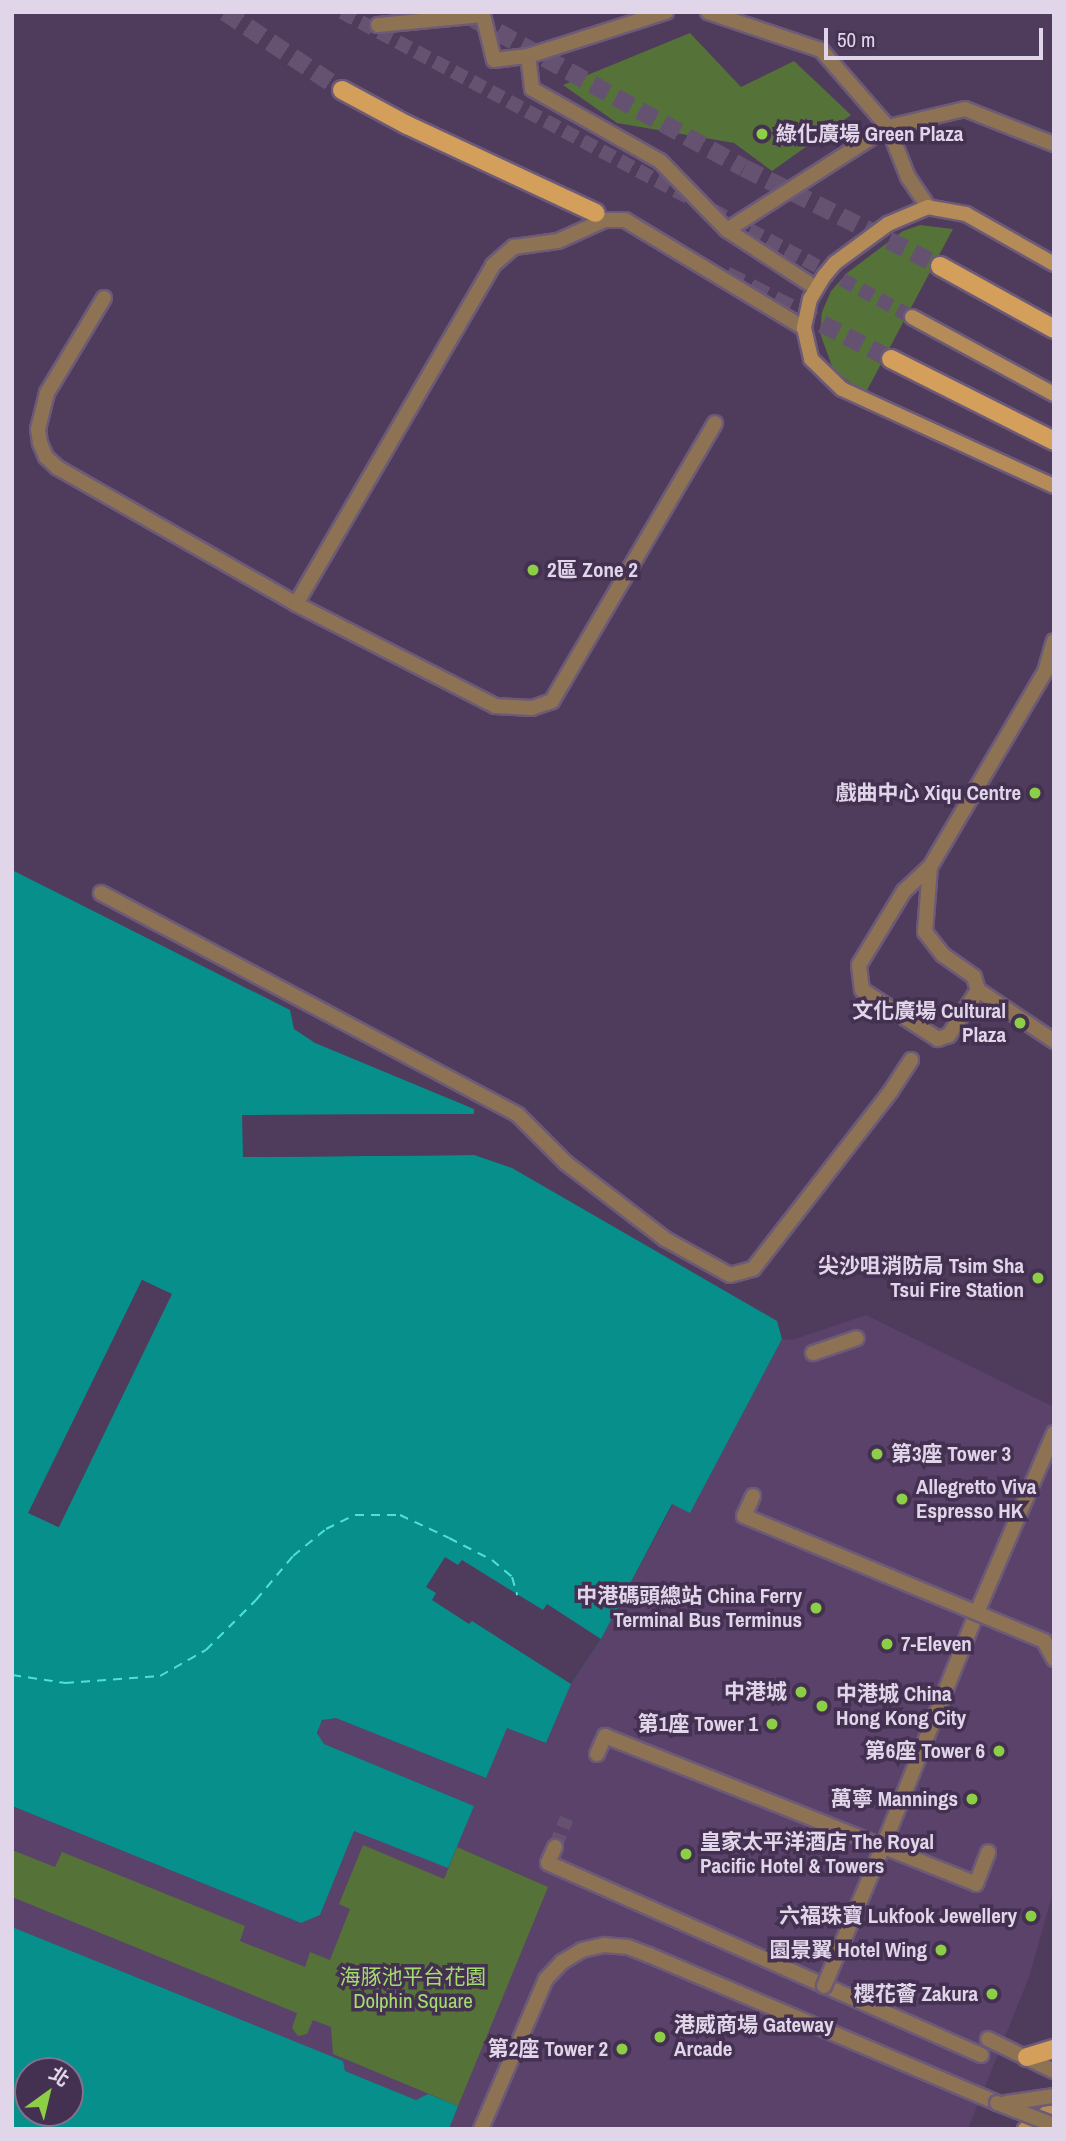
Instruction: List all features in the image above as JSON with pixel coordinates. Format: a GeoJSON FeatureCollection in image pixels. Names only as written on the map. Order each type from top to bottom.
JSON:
{"type":"FeatureCollection","features":[{"type":"Feature","properties":{"kind":"main road"},"geometry":{"type":"LineString","coordinates":[[342,90],[407,125],[596,214]]}},
{"type":"Feature","properties":{"kind":"main road"},"geometry":{"type":"LineString","coordinates":[[940,265],[1054,329]]}},
{"type":"Feature","properties":{"kind":"main road"},"geometry":{"type":"LineString","coordinates":[[891,359],[1054,441]]}},
{"type":"Feature","properties":{"kind":"main road"},"geometry":{"type":"LineString","coordinates":[[1027,2057],[1054,2049]]}},
{"type":"Feature","properties":{"kind":"street"},"geometry":{"type":"LineString","coordinates":[[613,12],[624,25]]}},
{"type":"Feature","properties":{"kind":"street"},"geometry":{"type":"LineString","coordinates":[[378,25],[437,16],[487,14],[494,60],[527,56],[666,12]]}},
{"type":"Feature","properties":{"kind":"street"},"geometry":{"type":"LineString","coordinates":[[708,12],[821,50],[888,127],[908,177],[928,207]]}},
{"type":"Feature","properties":{"kind":"street"},"geometry":{"type":"LineString","coordinates":[[527,56],[532,89],[660,161],[727,230],[816,288]]}},
{"type":"Feature","properties":{"kind":"street"},"geometry":{"type":"LineString","coordinates":[[727,230],[888,127],[965,109],[1054,144]]}},
{"type":"Feature","properties":{"kind":"street"},"geometry":{"type":"LineString","coordinates":[[1054,264],[966,214],[928,207],[888,224],[835,263],[816,288],[804,328],[811,359],[842,389],[1054,486]]}},
{"type":"Feature","properties":{"kind":"street"},"geometry":{"type":"LineString","coordinates":[[296,604],[493,265],[514,247],[558,242],[605,220],[625,220],[804,328]]}},
{"type":"Feature","properties":{"kind":"street"},"geometry":{"type":"LineString","coordinates":[[104,298],[44,401],[38,429],[46,457],[58,468],[296,604],[495,706],[532,708],[552,701],[715,423]]}},
{"type":"Feature","properties":{"kind":"street"},"geometry":{"type":"LineString","coordinates":[[912,317],[1054,394]]}},
{"type":"Feature","properties":{"kind":"street"},"geometry":{"type":"LineString","coordinates":[[978,990],[949,1035],[938,1039],[862,990],[859,965],[904,891],[930,867],[1050,669],[1054,641]]}},
{"type":"Feature","properties":{"kind":"street"},"geometry":{"type":"LineString","coordinates":[[930,867],[925,932],[943,955],[974,977],[978,990],[1054,1041]]}},
{"type":"Feature","properties":{"kind":"street"},"geometry":{"type":"LineString","coordinates":[[101,893],[518,1115],[566,1163],[665,1239],[730,1275],[753,1269],[891,1091],[911,1060]]}},
{"type":"Feature","properties":{"kind":"street"},"geometry":{"type":"LineString","coordinates":[[813,1353],[857,1338]]}},
{"type":"Feature","properties":{"kind":"street"},"geometry":{"type":"LineString","coordinates":[[824,1986],[977,1612],[1054,1433]]}},
{"type":"Feature","properties":{"kind":"street"},"geometry":{"type":"LineString","coordinates":[[753,1496],[744,1516],[1044,1641],[1054,1659]]}},
{"type":"Feature","properties":{"kind":"street"},"geometry":{"type":"LineString","coordinates":[[597,1754],[605,1736],[976,1884],[988,1852]]}},
{"type":"Feature","properties":{"kind":"street"},"geometry":{"type":"LineString","coordinates":[[555,1846],[548,1863],[981,2055]]}},
{"type":"Feature","properties":{"kind":"street"},"geometry":{"type":"LineString","coordinates":[[482,2126],[546,1979],[562,1962],[582,1950],[604,1945],[628,1947],[649,1955],[1054,2125]]}},
{"type":"Feature","properties":{"kind":"street"},"geometry":{"type":"LineString","coordinates":[[988,2039],[1054,2071]]}},
{"type":"Feature","properties":{"kind":"street"},"geometry":{"type":"LineString","coordinates":[[997,2103],[1021,2103],[1054,2096]]}},
{"type":"Feature","properties":{"kind":"street"},"geometry":{"type":"LineString","coordinates":[[1026,2129],[1054,2107]]}},
{"type":"Feature","properties":{"kind":"shaded area"},"geometry":{"type":"Polygon","coordinates":[[[12,870],[290,1010],[294,1029],[315,1043],[474,1109],[474,1114],[243,1115],[243,1157],[474,1155],[512,1168],[777,1321],[782,1339],[690,1513],[672,1504],[601,1639],[571,1684],[546,1743],[507,1728],[486,1778],[336,1718],[322,1720],[317,1733],[324,1744],[474,1806],[448,1868],[354,1831],[320,1915],[301,1923],[12,1806],[12,870]],[[142,1280],[29,1513],[58,1527],[171,1294],[142,1280]]]}},
{"type":"Feature","properties":{"kind":"shaded area","name":"中港城 China Hong Kong City"},"geometry":{"type":"Polygon","coordinates":[[[866,1315],[1054,1407],[1054,1875],[1051,1899],[1029,1977],[968,2129],[449,2129],[457,2106],[428,2094],[416,2100],[345,2071],[342,2061],[12,1927],[12,1806],[301,1923],[320,1915],[354,1831],[474,1806],[324,1744],[318,1737],[319,1724],[326,1718],[336,1717],[485,1778],[507,1728],[546,1743],[571,1684],[601,1639],[673,1504],[690,1512],[782,1339],[792,1340],[866,1315]]]}},
{"type":"Feature","properties":{"kind":"shaded area"},"geometry":{"type":"Polygon","coordinates":[[[12,1927],[343,2061],[345,2071],[416,2100],[428,2094],[458,2106],[449,2129],[12,2129],[12,1927]]]}},
{"type":"Feature","properties":{"kind":"green space"},"geometry":{"type":"Polygon","coordinates":[[[690,33],[741,87],[794,61],[851,115],[772,171],[734,143],[617,123],[563,85],[690,33]]]}},
{"type":"Feature","properties":{"kind":"green space"},"geometry":{"type":"Polygon","coordinates":[[[920,225],[953,229],[865,394],[833,369],[820,333],[822,312],[831,291],[847,273],[903,231],[920,225]]]}},
{"type":"Feature","properties":{"kind":"green space","name":"海豚池平台花園 Dolphin Square"},"geometry":{"type":"Polygon","coordinates":[[[363,1845],[444,1879],[457,1847],[548,1887],[458,2106],[333,2054],[331,2027],[313,2020],[307,2034],[298,2036],[292,2028],[297,2013],[12,1897],[12,1850],[55,1867],[62,1852],[245,1926],[240,1941],[305,1967],[310,1952],[330,1960],[350,1909],[339,1904],[363,1845]]]}},
{"type":"Feature","properties":{"kind":"pier"},"geometry":{"type":"Polygon","coordinates":[[[474,1114],[474,1117],[246,1119],[246,1153],[474,1152],[474,1155],[243,1157],[242,1115],[474,1114]]]}},
{"type":"Feature","properties":{"kind":"pier"},"geometry":{"type":"Polygon","coordinates":[[[142,1280],[172,1294],[59,1527],[28,1513],[142,1280]],[[144,1284],[33,1511],[57,1523],[167,1295],[144,1284]]]}},
{"type":"Feature","properties":{"kind":"pier"},"geometry":{"type":"Polygon","coordinates":[[[445,1557],[458,1565],[462,1560],[543,1610],[547,1604],[601,1639],[571,1684],[472,1621],[469,1624],[432,1600],[436,1593],[426,1587],[445,1557]]]}},
{"type":"Feature","properties":{"kind":"ferry route"},"geometry":{"type":"LineString","coordinates":[[12,1675],[65,1683],[160,1676],[206,1650],[256,1600],[293,1556],[326,1529],[355,1515],[400,1515],[449,1538],[492,1560],[512,1577],[517,1595]]}},
{"type":"Feature","properties":{"kind":"tunnel"},"geometry":{"type":"LineString","coordinates":[[225,12],[342,90]]}},
{"type":"Feature","properties":{"kind":"tunnel"},"geometry":{"type":"LineString","coordinates":[[342,12],[912,317]]}},
{"type":"Feature","properties":{"kind":"tunnel"},"geometry":{"type":"LineString","coordinates":[[474,19],[744,168],[940,266]]}},
{"type":"Feature","properties":{"kind":"tunnel"},"geometry":{"type":"LineString","coordinates":[[726,275],[891,359]]}},
{"type":"Feature","properties":{"kind":"tunnel"},"geometry":{"type":"LineString","coordinates":[[555,1847],[567,1818]]}},
{"type":"Feature","properties":{"kind":"place","name":"綠化廣場 Green Plaza"},"geometry":{"type":"Point","coordinates":[762,134]}},
{"type":"Feature","properties":{"kind":"place","name":"2區 Zone 2"},"geometry":{"type":"Point","coordinates":[533,570]}},
{"type":"Feature","properties":{"kind":"place","name":"戲曲中心 Xiqu Centre"},"geometry":{"type":"Point","coordinates":[1035,793]}},
{"type":"Feature","properties":{"kind":"place","name":"文化廣場 Cultural Plaza"},"geometry":{"type":"Point","coordinates":[1020,1023]}},
{"type":"Feature","properties":{"kind":"place","name":"尖沙咀消防局 Tsim Sha Tsui Fire Station"},"geometry":{"type":"Point","coordinates":[1038,1278]}},
{"type":"Feature","properties":{"kind":"place","name":"第3座 Tower 3"},"geometry":{"type":"Point","coordinates":[877,1454]}},
{"type":"Feature","properties":{"kind":"place","name":"Allegretto Viva Espresso HK"},"geometry":{"type":"Point","coordinates":[902,1499]}},
{"type":"Feature","properties":{"kind":"place","name":"中港碼頭總站 China Ferry Terminal Bus Terminus"},"geometry":{"type":"Point","coordinates":[816,1608]}},
{"type":"Feature","properties":{"kind":"place","name":"7-Eleven"},"geometry":{"type":"Point","coordinates":[887,1644]}},
{"type":"Feature","properties":{"kind":"place","name":"中港城"},"geometry":{"type":"Point","coordinates":[801,1692]}},
{"type":"Feature","properties":{"kind":"place","name":"中港城 China Hong Kong City"},"geometry":{"type":"Point","coordinates":[822,1706]}},
{"type":"Feature","properties":{"kind":"place","name":"第1座 Tower 1"},"geometry":{"type":"Point","coordinates":[772,1724]}},
{"type":"Feature","properties":{"kind":"place","name":"第6座 Tower 6"},"geometry":{"type":"Point","coordinates":[999,1751]}},
{"type":"Feature","properties":{"kind":"place","name":"萬寧 Mannings"},"geometry":{"type":"Point","coordinates":[972,1799]}},
{"type":"Feature","properties":{"kind":"place","name":"皇家太平洋酒店 The Royal Pacific Hotel & Towers"},"geometry":{"type":"Point","coordinates":[686,1854]}},
{"type":"Feature","properties":{"kind":"place","name":"六福珠寶 Lukfook Jewellery"},"geometry":{"type":"Point","coordinates":[1031,1916]}},
{"type":"Feature","properties":{"kind":"place","name":"園景翼 Hotel Wing"},"geometry":{"type":"Point","coordinates":[941,1950]}},
{"type":"Feature","properties":{"kind":"place","name":"櫻花薈 Zakura"},"geometry":{"type":"Point","coordinates":[992,1994]}},
{"type":"Feature","properties":{"kind":"place","name":"港威商場 Gateway Arcade"},"geometry":{"type":"Point","coordinates":[660,2037]}},
{"type":"Feature","properties":{"kind":"place","name":"第2座 Tower 2"},"geometry":{"type":"Point","coordinates":[622,2049]}}]}
